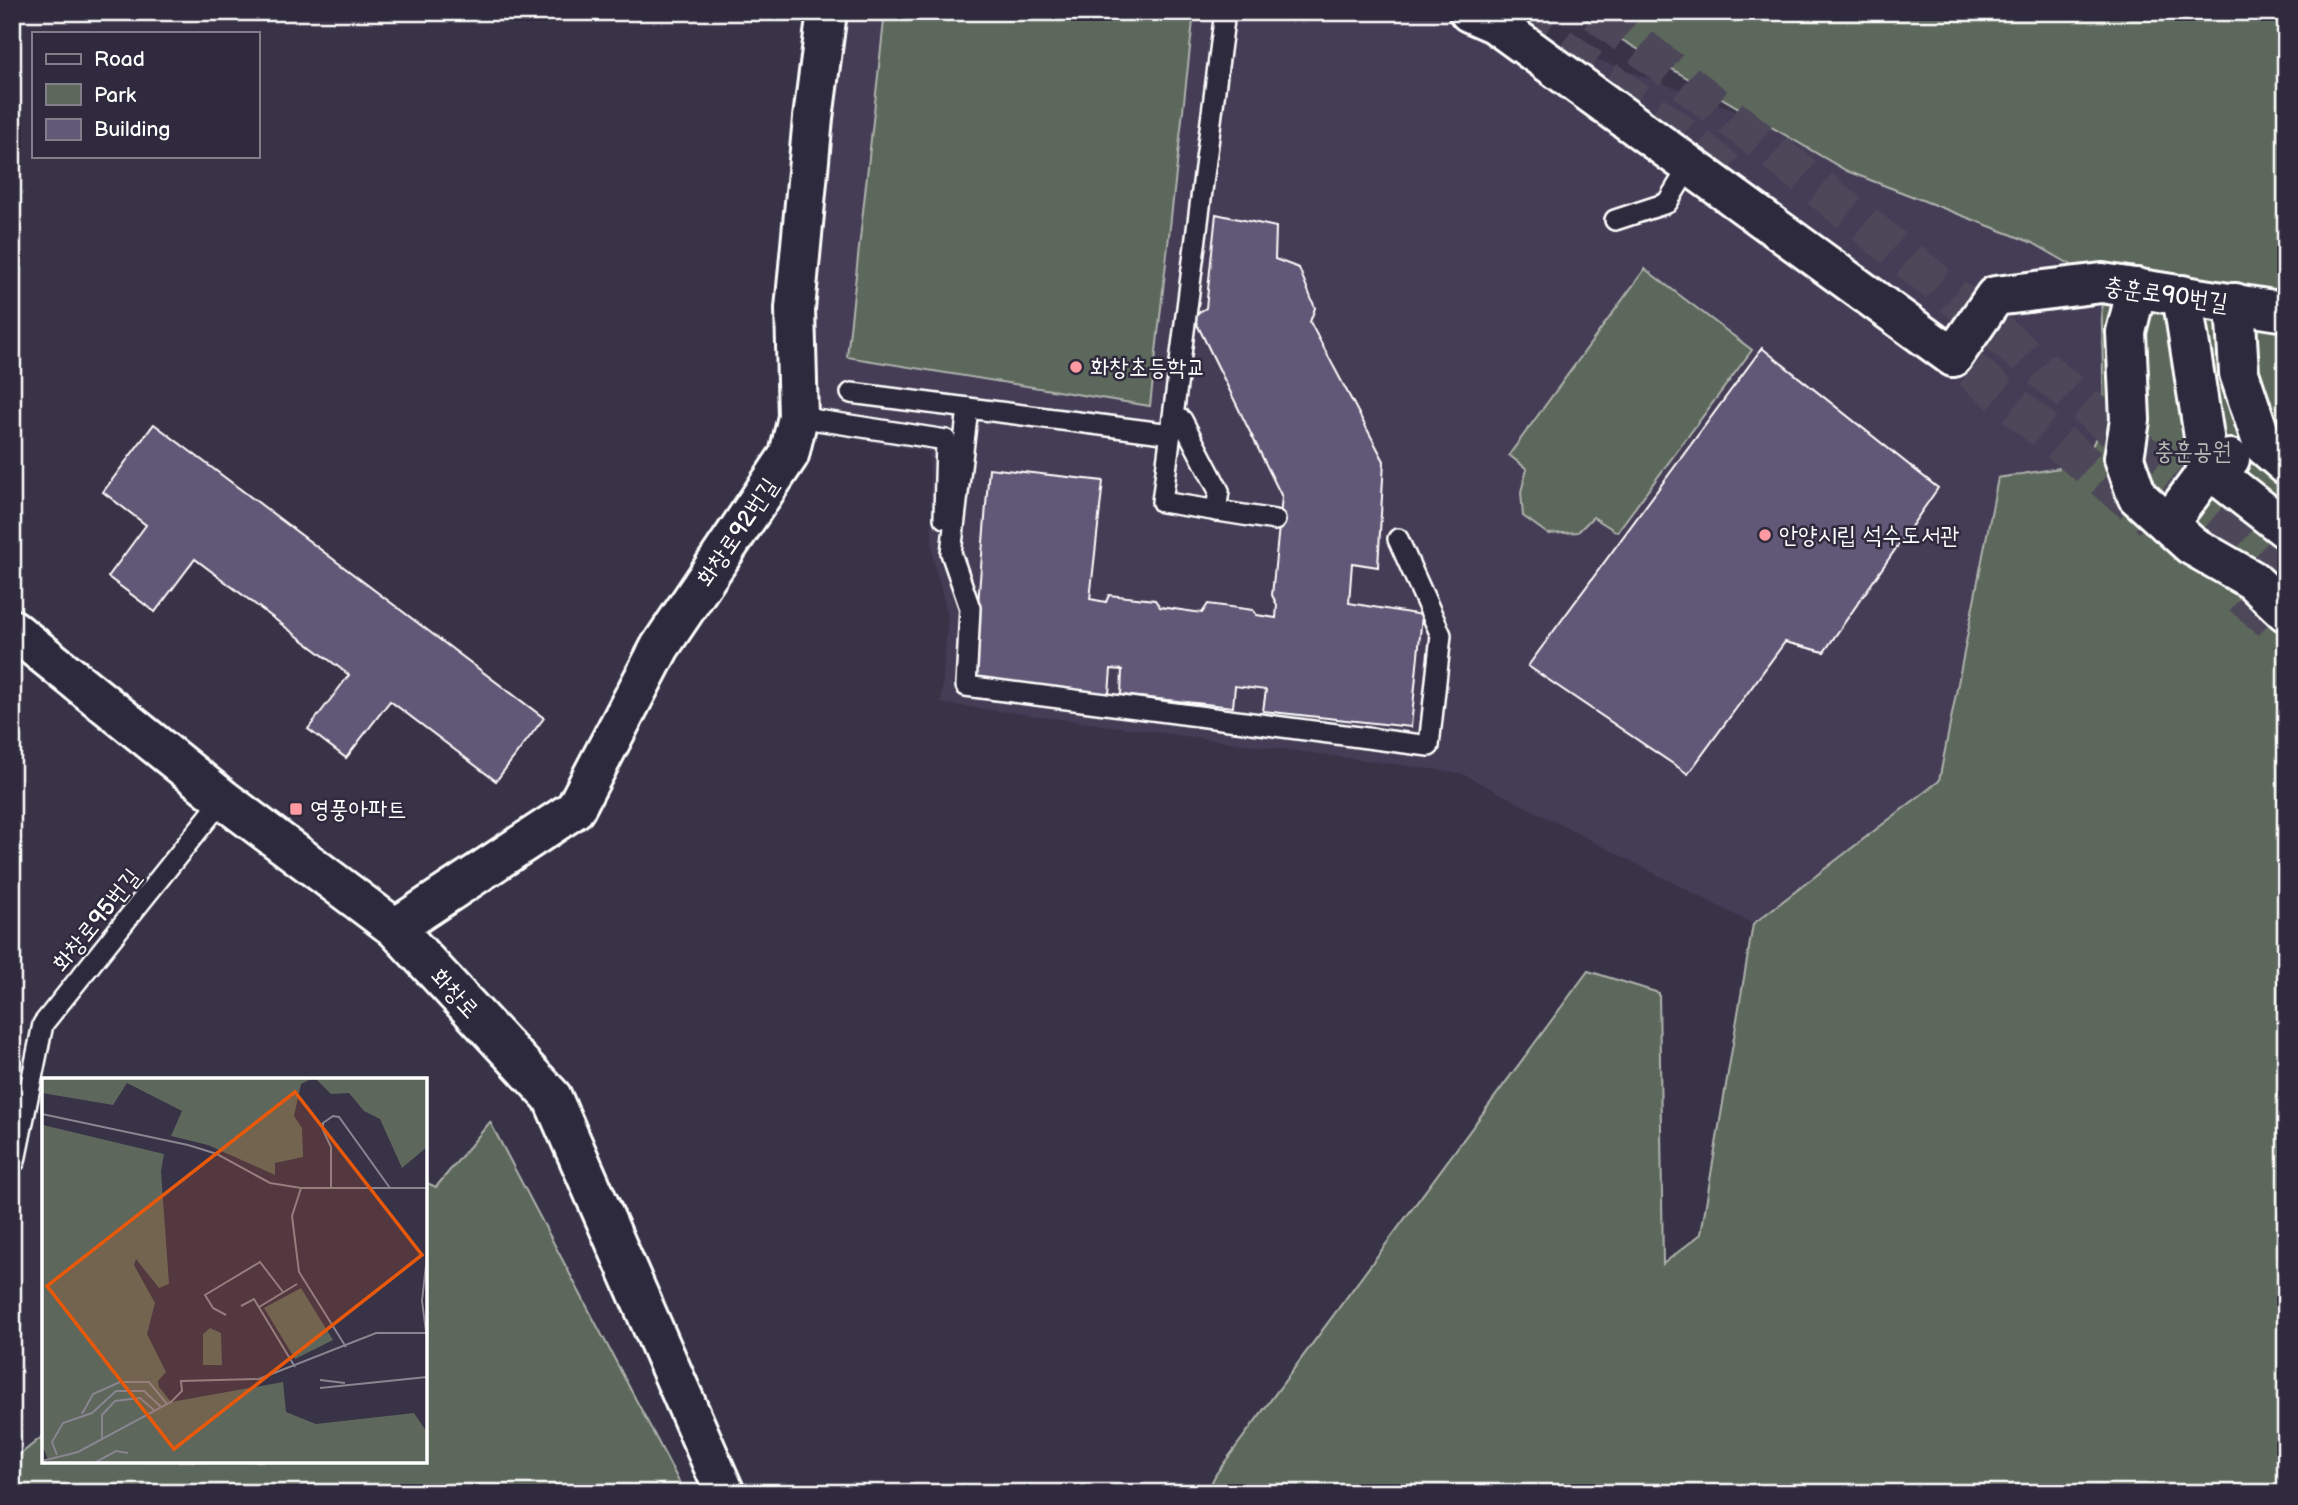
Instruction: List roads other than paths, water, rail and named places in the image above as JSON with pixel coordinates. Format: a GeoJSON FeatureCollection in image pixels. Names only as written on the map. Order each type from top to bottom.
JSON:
{"type":"FeatureCollection","features":[{"type":"Feature","properties":{"kind":"street","name":"화창로92번길"},"geometry":{"type":"LineString","coordinates":[[395,929],[575,809],[660,648],[789,455],[798,418],[795,309],[813,118],[827,12]]}},
{"type":"Feature","properties":{"kind":"street"},"geometry":{"type":"LineString","coordinates":[[1469,12],[1494,23],[1690,165]]}},
{"type":"Feature","properties":{"kind":"street","name":"충훈로90번길"},"geometry":{"type":"LineString","coordinates":[[1690,165],[1953,357],[1995,296],[2102,283],[2286,312]]}},
{"type":"Feature","properties":{"kind":"street"},"geometry":{"type":"LineString","coordinates":[[2137,288],[2126,332],[2130,420],[2124,458],[2137,496],[2191,545],[2252,580],[2286,611]]}},
{"type":"Feature","properties":{"kind":"street"},"geometry":{"type":"LineString","coordinates":[[2182,295],[2208,469],[2286,529]]}},
{"type":"Feature","properties":{"kind":"street"},"geometry":{"type":"LineString","coordinates":[[2168,524],[2208,469],[2274,455],[2239,373],[2235,303]]}},
{"type":"Feature","properties":{"kind":"street","name":"화창로"},"geometry":{"type":"LineString","coordinates":[[12,629],[223,799],[395,929],[552,1097],[725,1493]]}},
{"type":"Feature","properties":{"kind":"lane"},"geometry":{"type":"LineString","coordinates":[[1225,12],[1162,502],[1275,520]]}},
{"type":"Feature","properties":{"kind":"lane"},"geometry":{"type":"LineString","coordinates":[[1615,220],[1667,203],[1690,165]]}},
{"type":"Feature","properties":{"kind":"lane"},"geometry":{"type":"LineString","coordinates":[[851,393],[968,408],[1172,426],[1182,420],[1219,491],[1216,511]]}},
{"type":"Feature","properties":{"kind":"lane"},"geometry":{"type":"LineString","coordinates":[[951,553],[968,408]]}},
{"type":"Feature","properties":{"kind":"lane"},"geometry":{"type":"LineString","coordinates":[[798,418],[946,440],[944,517],[951,553],[970,608],[966,686],[1429,746],[1441,635],[1398,539]]}},
{"type":"Feature","properties":{"kind":"lane","name":"화창로95번길"},"geometry":{"type":"LineString","coordinates":[[12,1163],[15,1161],[43,1024],[223,799]]}},
{"type":"Feature","properties":{"kind":"tunnel"},"geometry":{"type":"LineString","coordinates":[[1514,12],[1680,133],[1737,179]]}},
{"type":"Feature","properties":{"kind":"tunnel"},"geometry":{"type":"LineString","coordinates":[[1596,12],[1944,289],[2286,575]]}},
{"type":"Feature","properties":{"kind":"tunnel"},"geometry":{"type":"LineString","coordinates":[[1927,334],[2151,518]]}},
{"type":"Feature","properties":{"kind":"tunnel"},"geometry":{"type":"LineString","coordinates":[[2242,596],[2286,634]]}},
{"type":"Feature","properties":{"kind":"place","name":"화창초등학교"},"geometry":{"type":"Point","coordinates":[1076,367]}},
{"type":"Feature","properties":{"kind":"place","name":"안양시립 석수도서관"},"geometry":{"type":"Point","coordinates":[1765,535]}},
{"type":"Feature","properties":{"kind":"place","name":"영풍아파트"},"geometry":{"type":"Point","coordinates":[296,809]}},
{"type":"Feature","properties":{"kind":"park label","name":"충훈공원"},"geometry":{"type":"Point","coordinates":[2193,451]}}]}
